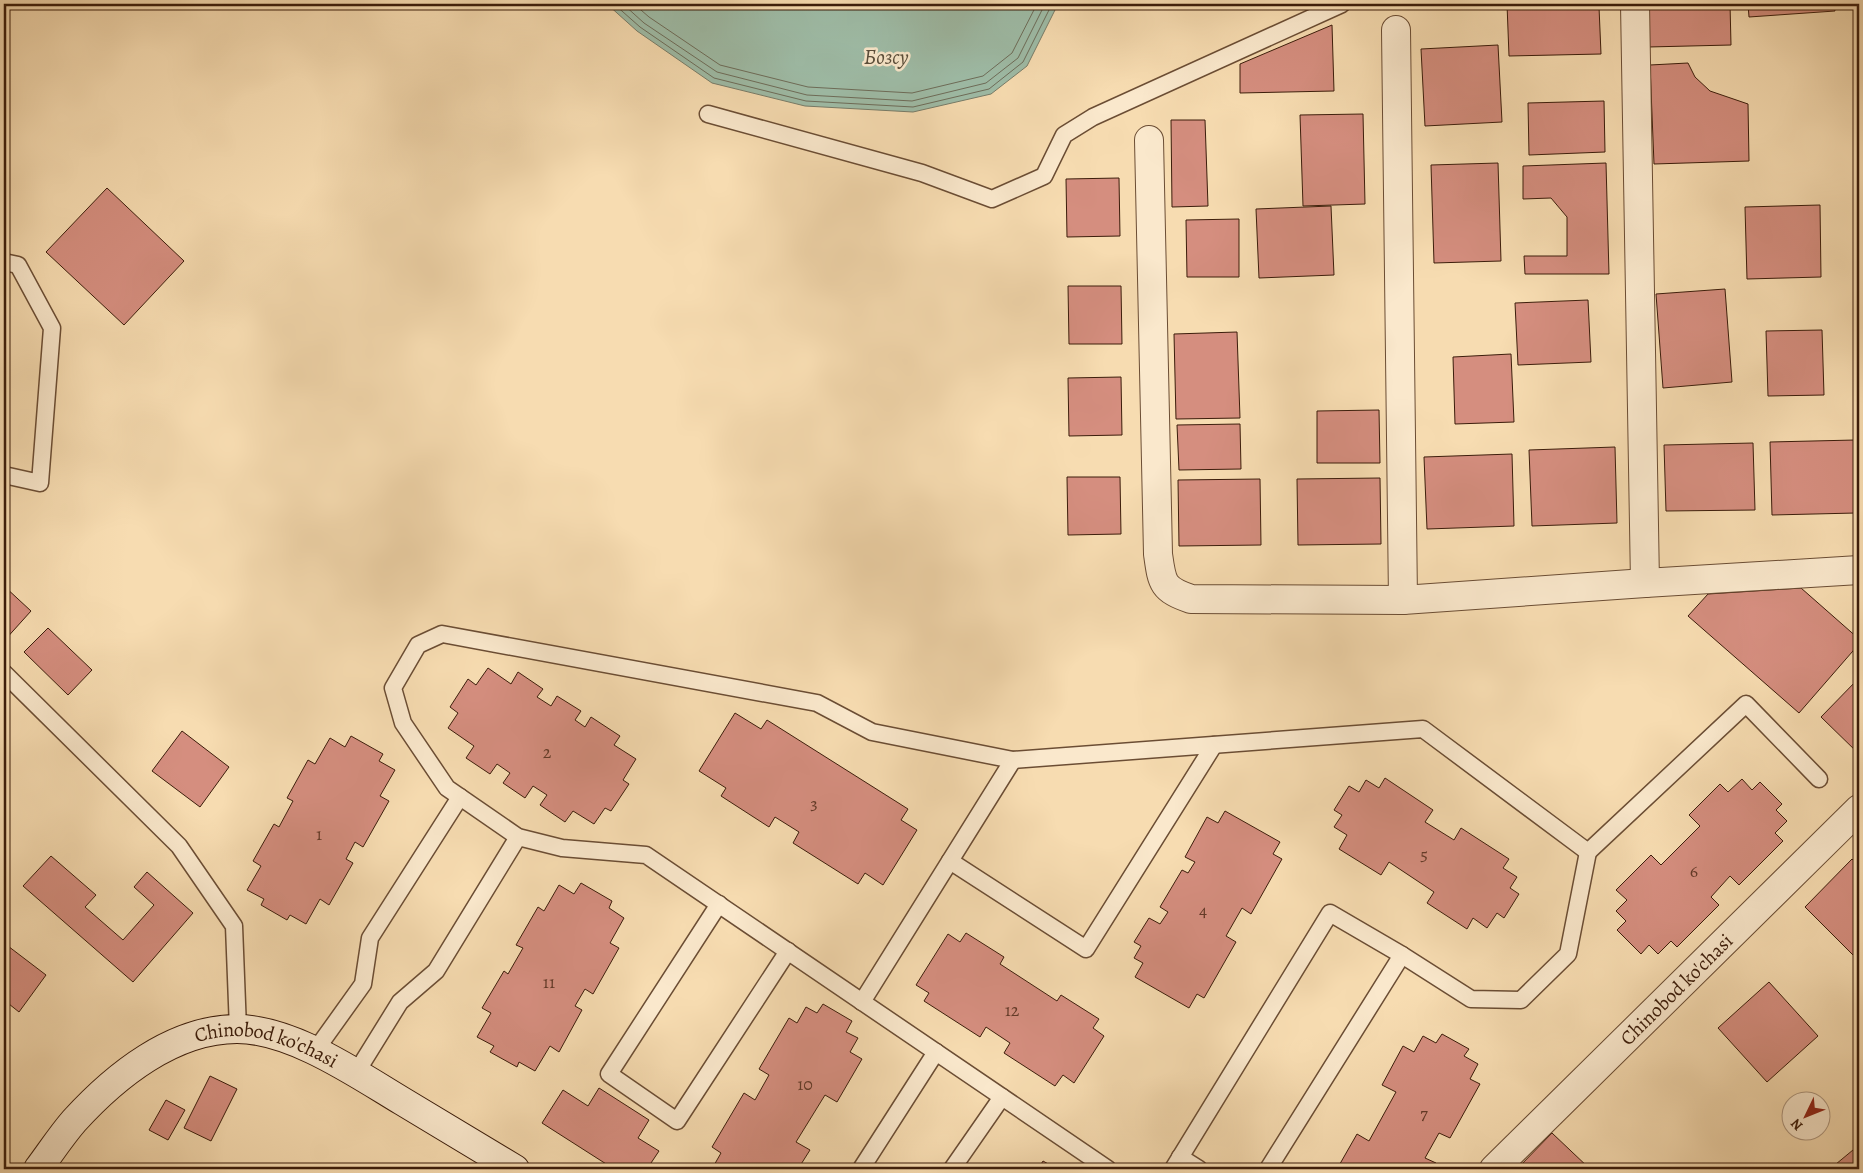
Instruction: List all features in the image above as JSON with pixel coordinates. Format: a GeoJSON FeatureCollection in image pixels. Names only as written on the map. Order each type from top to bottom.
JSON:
{"type":"FeatureCollection","features":[{"type":"Feature","properties":{"kind":"street"},"geometry":{"type":"LineString","coordinates":[[1635,4],[1645,583]]}},
{"type":"Feature","properties":{"kind":"street"},"geometry":{"type":"LineString","coordinates":[[1396,30],[1403,600]]}},
{"type":"Feature","properties":{"kind":"street"},"geometry":{"type":"LineString","coordinates":[[1150,140],[1158,554],[1161,573],[1167,588],[1175,594],[1191,599],[1403,600],[1859,570]]}},
{"type":"Feature","properties":{"kind":"street","name":"Chinobod ko'chasi"},"geometry":{"type":"LineString","coordinates":[[1494,1169],[1859,809]]}},
{"type":"Feature","properties":{"kind":"street","name":"Chinobod ko'chasi"},"geometry":{"type":"LineString","coordinates":[[38,1169],[78,1117],[106,1089],[126,1074],[168,1047],[192,1036],[214,1031],[238,1029],[269,1034],[315,1051],[356,1073],[515,1169]]}},
{"type":"Feature","properties":{"kind":"lane"},"geometry":{"type":"LineString","coordinates":[[708,114],[922,173],[992,200],[1044,176],[1064,135],[1093,117],[1342,4]]}},
{"type":"Feature","properties":{"kind":"lane"},"geometry":{"type":"LineString","coordinates":[[4,262],[18,265],[52,328],[40,483],[4,475]]}},
{"type":"Feature","properties":{"kind":"lane"},"geometry":{"type":"LineString","coordinates":[[1108,1169],[646,855],[562,848],[518,838],[446,788],[404,723],[393,688],[418,645],[442,634],[817,703],[872,732],[1013,760],[1422,728],[1588,852]]}},
{"type":"Feature","properties":{"kind":"lane"},"geometry":{"type":"LineString","coordinates":[[4,673],[179,846],[234,926],[238,1029]]}},
{"type":"Feature","properties":{"kind":"lane"},"geometry":{"type":"LineString","coordinates":[[1199,1169],[1176,1163],[1330,913],[1402,955],[1471,999],[1521,1000],[1568,954],[1588,852],[1746,704],[1819,779]]}},
{"type":"Feature","properties":{"kind":"lane"},"geometry":{"type":"LineString","coordinates":[[950,861],[1086,949],[1214,744]]}},
{"type":"Feature","properties":{"kind":"lane"},"geometry":{"type":"LineString","coordinates":[[862,1002],[1013,760]]}},
{"type":"Feature","properties":{"kind":"lane"},"geometry":{"type":"LineString","coordinates":[[315,1051],[363,984],[370,938],[460,797]]}},
{"type":"Feature","properties":{"kind":"lane"},"geometry":{"type":"LineString","coordinates":[[356,1073],[400,1002],[436,971],[518,838]]}},
{"type":"Feature","properties":{"kind":"lane"},"geometry":{"type":"LineString","coordinates":[[719,904],[609,1074],[616,1080],[678,1121],[788,951]]}},
{"type":"Feature","properties":{"kind":"lane"},"geometry":{"type":"LineString","coordinates":[[1268,1169],[1402,955]]}},
{"type":"Feature","properties":{"kind":"lane"},"geometry":{"type":"LineString","coordinates":[[861,1169],[936,1052]]}},
{"type":"Feature","properties":{"kind":"lane"},"geometry":{"type":"LineString","coordinates":[[952,1169],[1002,1097]]}},
{"type":"Feature","properties":{"kind":"water","name":"Бозсу"},"geometry":{"type":"Polygon","coordinates":[[[607,4],[1058,4],[1027,66],[991,94],[913,112],[805,106],[712,83],[637,31],[607,4]]]}},
{"type":"Feature","properties":{"kind":"building"},"geometry":{"type":"Polygon","coordinates":[[[1507,4],[1590,4],[1590,6],[1599,7],[1601,54],[1509,56],[1507,4]]]}},
{"type":"Feature","properties":{"kind":"building"},"geometry":{"type":"Polygon","coordinates":[[[1646,4],[1730,4],[1731,45],[1648,47],[1646,4]]]}},
{"type":"Feature","properties":{"kind":"building"},"geometry":{"type":"Polygon","coordinates":[[[1748,4],[1834,4],[1835,11],[1749,17],[1748,4]]]}},
{"type":"Feature","properties":{"kind":"building"},"geometry":{"type":"Polygon","coordinates":[[[1332,25],[1334,91],[1240,93],[1240,64],[1332,25]]]}},
{"type":"Feature","properties":{"kind":"building"},"geometry":{"type":"Polygon","coordinates":[[[1498,45],[1502,122],[1425,126],[1421,49],[1498,45]]]}},
{"type":"Feature","properties":{"kind":"building"},"geometry":{"type":"Polygon","coordinates":[[[1688,63],[1695,77],[1710,91],[1748,104],[1749,161],[1654,164],[1650,65],[1688,63]]]}},
{"type":"Feature","properties":{"kind":"building"},"geometry":{"type":"Polygon","coordinates":[[[1604,101],[1605,152],[1529,155],[1528,103],[1604,101]]]}},
{"type":"Feature","properties":{"kind":"building"},"geometry":{"type":"Polygon","coordinates":[[[1363,114],[1365,204],[1303,206],[1300,115],[1363,114]]]}},
{"type":"Feature","properties":{"kind":"building"},"geometry":{"type":"Polygon","coordinates":[[[1171,120],[1205,120],[1208,206],[1172,207],[1171,120]]]}},
{"type":"Feature","properties":{"kind":"building"},"geometry":{"type":"Polygon","coordinates":[[[1498,163],[1501,261],[1434,263],[1431,165],[1498,163]]]}},
{"type":"Feature","properties":{"kind":"building"},"geometry":{"type":"Polygon","coordinates":[[[1606,163],[1609,274],[1525,274],[1524,256],[1567,256],[1567,217],[1551,198],[1523,199],[1523,166],[1606,163]]]}},
{"type":"Feature","properties":{"kind":"building"},"geometry":{"type":"Polygon","coordinates":[[[1119,178],[1120,236],[1067,237],[1066,179],[1119,178]]]}},
{"type":"Feature","properties":{"kind":"building"},"geometry":{"type":"Polygon","coordinates":[[[107,188],[184,261],[124,325],[46,252],[107,188]]]}},
{"type":"Feature","properties":{"kind":"building"},"geometry":{"type":"Polygon","coordinates":[[[1820,205],[1821,277],[1747,279],[1745,207],[1820,205]]]}},
{"type":"Feature","properties":{"kind":"building"},"geometry":{"type":"Polygon","coordinates":[[[1331,206],[1334,275],[1259,278],[1256,209],[1331,206]]]}},
{"type":"Feature","properties":{"kind":"building"},"geometry":{"type":"Polygon","coordinates":[[[1239,219],[1239,277],[1187,277],[1186,220],[1239,219]]]}},
{"type":"Feature","properties":{"kind":"building"},"geometry":{"type":"Polygon","coordinates":[[[1068,286],[1121,286],[1122,344],[1069,344],[1068,286]]]}},
{"type":"Feature","properties":{"kind":"building"},"geometry":{"type":"Polygon","coordinates":[[[1725,289],[1732,382],[1663,388],[1656,294],[1725,289]]]}},
{"type":"Feature","properties":{"kind":"building"},"geometry":{"type":"Polygon","coordinates":[[[1588,300],[1591,362],[1518,365],[1515,303],[1588,300]]]}},
{"type":"Feature","properties":{"kind":"building"},"geometry":{"type":"Polygon","coordinates":[[[1822,330],[1824,395],[1768,396],[1766,331],[1822,330]]]}},
{"type":"Feature","properties":{"kind":"building"},"geometry":{"type":"Polygon","coordinates":[[[1237,332],[1240,418],[1176,419],[1174,334],[1237,332]]]}},
{"type":"Feature","properties":{"kind":"building"},"geometry":{"type":"Polygon","coordinates":[[[1511,354],[1514,422],[1455,424],[1453,357],[1511,354]]]}},
{"type":"Feature","properties":{"kind":"building"},"geometry":{"type":"Polygon","coordinates":[[[1121,377],[1122,435],[1069,436],[1068,378],[1121,377]]]}},
{"type":"Feature","properties":{"kind":"building"},"geometry":{"type":"Polygon","coordinates":[[[1379,410],[1380,463],[1317,463],[1317,411],[1379,410]]]}},
{"type":"Feature","properties":{"kind":"building"},"geometry":{"type":"Polygon","coordinates":[[[1240,424],[1241,469],[1179,470],[1177,425],[1240,424]]]}},
{"type":"Feature","properties":{"kind":"building"},"geometry":{"type":"Polygon","coordinates":[[[1855,440],[1856,513],[1772,515],[1770,442],[1855,440]]]}},
{"type":"Feature","properties":{"kind":"building"},"geometry":{"type":"Polygon","coordinates":[[[1753,443],[1755,510],[1666,511],[1664,445],[1753,443]]]}},
{"type":"Feature","properties":{"kind":"building"},"geometry":{"type":"Polygon","coordinates":[[[1615,447],[1617,523],[1532,526],[1529,450],[1615,447]]]}},
{"type":"Feature","properties":{"kind":"building"},"geometry":{"type":"Polygon","coordinates":[[[1512,454],[1514,526],[1427,529],[1424,457],[1512,454]]]}},
{"type":"Feature","properties":{"kind":"building"},"geometry":{"type":"Polygon","coordinates":[[[1067,477],[1120,477],[1121,534],[1068,535],[1067,477]]]}},
{"type":"Feature","properties":{"kind":"building"},"geometry":{"type":"Polygon","coordinates":[[[1380,478],[1381,544],[1298,545],[1297,479],[1380,478]]]}},
{"type":"Feature","properties":{"kind":"building"},"geometry":{"type":"Polygon","coordinates":[[[1260,479],[1261,545],[1179,546],[1178,480],[1260,479]]]}},
{"type":"Feature","properties":{"kind":"building"},"geometry":{"type":"Polygon","coordinates":[[[4,586],[31,611],[4,641],[4,586]]]}},
{"type":"Feature","properties":{"kind":"building"},"geometry":{"type":"Polygon","coordinates":[[[1801,588],[1859,639],[1859,644],[1799,713],[1688,616],[1708,594],[1801,588]]]}},
{"type":"Feature","properties":{"kind":"building"},"geometry":{"type":"Polygon","coordinates":[[[48,628],[92,670],[68,695],[24,652],[48,628]]]}},
{"type":"Feature","properties":{"kind":"building"},"geometry":{"type":"Polygon","coordinates":[[[488,668],[511,684],[518,672],[543,689],[537,697],[551,706],[557,696],[581,711],[575,720],[585,727],[591,717],[620,736],[614,745],[636,759],[623,780],[629,784],[611,811],[605,808],[594,824],[573,811],[565,822],[540,805],[547,795],[533,786],[525,798],[503,783],[510,773],[497,764],[490,774],[466,758],[474,746],[448,728],[458,713],[450,707],[468,679],[476,685],[488,668]]]}},
{"type":"Feature","properties":{"kind":"building"},"geometry":{"type":"Polygon","coordinates":[[[1859,678],[1859,754],[1821,717],[1859,678]]]}},
{"type":"Feature","properties":{"kind":"building"},"geometry":{"type":"Polygon","coordinates":[[[735,713],[761,729],[767,720],[908,809],[901,820],[917,830],[883,885],[865,873],[858,884],[793,843],[799,832],[775,817],[769,827],[721,796],[726,788],[699,771],[735,713]]]}},
{"type":"Feature","properties":{"kind":"building"},"geometry":{"type":"Polygon","coordinates":[[[182,731],[229,767],[200,807],[152,771],[182,731]]]}},
{"type":"Feature","properties":{"kind":"building"},"geometry":{"type":"Polygon","coordinates":[[[351,736],[383,754],[379,761],[395,770],[380,796],[389,801],[363,847],[355,842],[346,859],[353,863],[329,905],[320,899],[306,924],[290,915],[287,920],[261,905],[264,899],[247,890],[261,866],[253,861],[274,824],[279,827],[293,801],[287,798],[308,760],[315,764],[330,738],[345,747],[351,736]]]}},
{"type":"Feature","properties":{"kind":"building"},"geometry":{"type":"Polygon","coordinates":[[[1385,778],[1433,810],[1425,822],[1454,840],[1461,828],[1509,859],[1503,868],[1517,877],[1510,888],[1519,894],[1504,918],[1497,913],[1487,928],[1473,918],[1467,929],[1427,903],[1434,892],[1389,862],[1381,875],[1339,849],[1347,835],[1334,827],[1342,815],[1334,810],[1349,786],[1359,792],[1366,780],[1379,788],[1385,778]]]}},
{"type":"Feature","properties":{"kind":"building"},"geometry":{"type":"Polygon","coordinates":[[[1742,779],[1752,790],[1760,782],[1782,804],[1776,810],[1787,821],[1775,833],[1783,841],[1739,885],[1730,876],[1711,897],[1719,905],[1677,947],[1671,941],[1658,954],[1649,945],[1641,954],[1617,930],[1626,921],[1616,911],[1627,900],[1616,890],[1651,855],[1661,865],[1700,826],[1689,815],[1720,784],[1728,792],[1742,779]]]}},
{"type":"Feature","properties":{"kind":"building"},"geometry":{"type":"Polygon","coordinates":[[[1225,811],[1280,842],[1273,854],[1282,859],[1251,914],[1242,908],[1226,936],[1236,942],[1204,998],[1197,994],[1189,1008],[1135,977],[1143,963],[1134,958],[1141,946],[1134,942],[1149,918],[1160,924],[1168,912],[1160,907],[1182,870],[1188,873],[1195,862],[1185,857],[1207,817],[1218,823],[1225,811]]]}},
{"type":"Feature","properties":{"kind":"building"},"geometry":{"type":"Polygon","coordinates":[[[51,856],[96,895],[85,907],[123,940],[154,905],[134,887],[147,872],[193,913],[133,982],[23,886],[51,856]]]}},
{"type":"Feature","properties":{"kind":"building"},"geometry":{"type":"Polygon","coordinates":[[[1852,859],[1859,865],[1859,953],[1855,957],[1805,907],[1852,859]]]}},
{"type":"Feature","properties":{"kind":"building"},"geometry":{"type":"Polygon","coordinates":[[[581,883],[612,901],[609,908],[624,918],[610,943],[619,948],[593,994],[585,989],[575,1006],[582,1010],[559,1052],[550,1046],[535,1071],[519,1062],[517,1067],[490,1052],[494,1046],[477,1037],[491,1013],[482,1008],[504,971],[508,974],[523,948],[516,945],[538,907],[544,911],[559,885],[574,894],[581,883]]]}},
{"type":"Feature","properties":{"kind":"building"},"geometry":{"type":"Polygon","coordinates":[[[966,933],[1004,957],[1000,964],[1057,1001],[1061,995],[1099,1019],[1093,1028],[1104,1036],[1074,1083],[1063,1075],[1055,1086],[1004,1053],[1010,1043],[986,1027],[980,1037],[924,1001],[929,993],[916,985],[948,934],[960,942],[966,933]]]}},
{"type":"Feature","properties":{"kind":"building"},"geometry":{"type":"Polygon","coordinates":[[[4,943],[46,975],[19,1012],[4,1000],[4,943]]]}},
{"type":"Feature","properties":{"kind":"building"},"geometry":{"type":"Polygon","coordinates":[[[1769,982],[1818,1036],[1767,1082],[1718,1028],[1769,982]]]}},
{"type":"Feature","properties":{"kind":"building"},"geometry":{"type":"Polygon","coordinates":[[[823,1004],[852,1021],[846,1032],[858,1038],[850,1052],[862,1059],[837,1102],[825,1095],[796,1142],[810,1150],[798,1169],[717,1169],[713,1167],[721,1153],[712,1147],[744,1093],[755,1100],[769,1075],[759,1069],[789,1018],[797,1023],[806,1007],[817,1013],[823,1004]]]}},
{"type":"Feature","properties":{"kind":"building"},"geometry":{"type":"Polygon","coordinates":[[[1442,1034],[1469,1049],[1464,1056],[1478,1064],[1470,1079],[1480,1084],[1450,1138],[1439,1133],[1425,1158],[1436,1163],[1433,1169],[1337,1169],[1357,1134],[1369,1141],[1396,1092],[1382,1085],[1403,1046],[1414,1052],[1423,1036],[1436,1043],[1442,1034]]]}},
{"type":"Feature","properties":{"kind":"building"},"geometry":{"type":"Polygon","coordinates":[[[210,1076],[237,1089],[211,1141],[184,1128],[210,1076]]]}},
{"type":"Feature","properties":{"kind":"building"},"geometry":{"type":"Polygon","coordinates":[[[599,1088],[649,1120],[638,1138],[659,1151],[647,1169],[614,1169],[542,1123],[563,1090],[588,1106],[599,1088]]]}},
{"type":"Feature","properties":{"kind":"building"},"geometry":{"type":"Polygon","coordinates":[[[166,1100],[185,1110],[168,1140],[149,1130],[166,1100]]]}},
{"type":"Feature","properties":{"kind":"building"},"geometry":{"type":"Polygon","coordinates":[[[1552,1133],[1590,1169],[1517,1169],[1552,1133]]]}},
{"type":"Feature","properties":{"kind":"building"},"geometry":{"type":"Polygon","coordinates":[[[1859,1145],[1859,1169],[1830,1169],[1859,1145]]]}},
{"type":"Feature","properties":{"kind":"building"},"geometry":{"type":"Polygon","coordinates":[[[1043,1161],[1057,1169],[1038,1169],[1043,1161]]]}}]}
